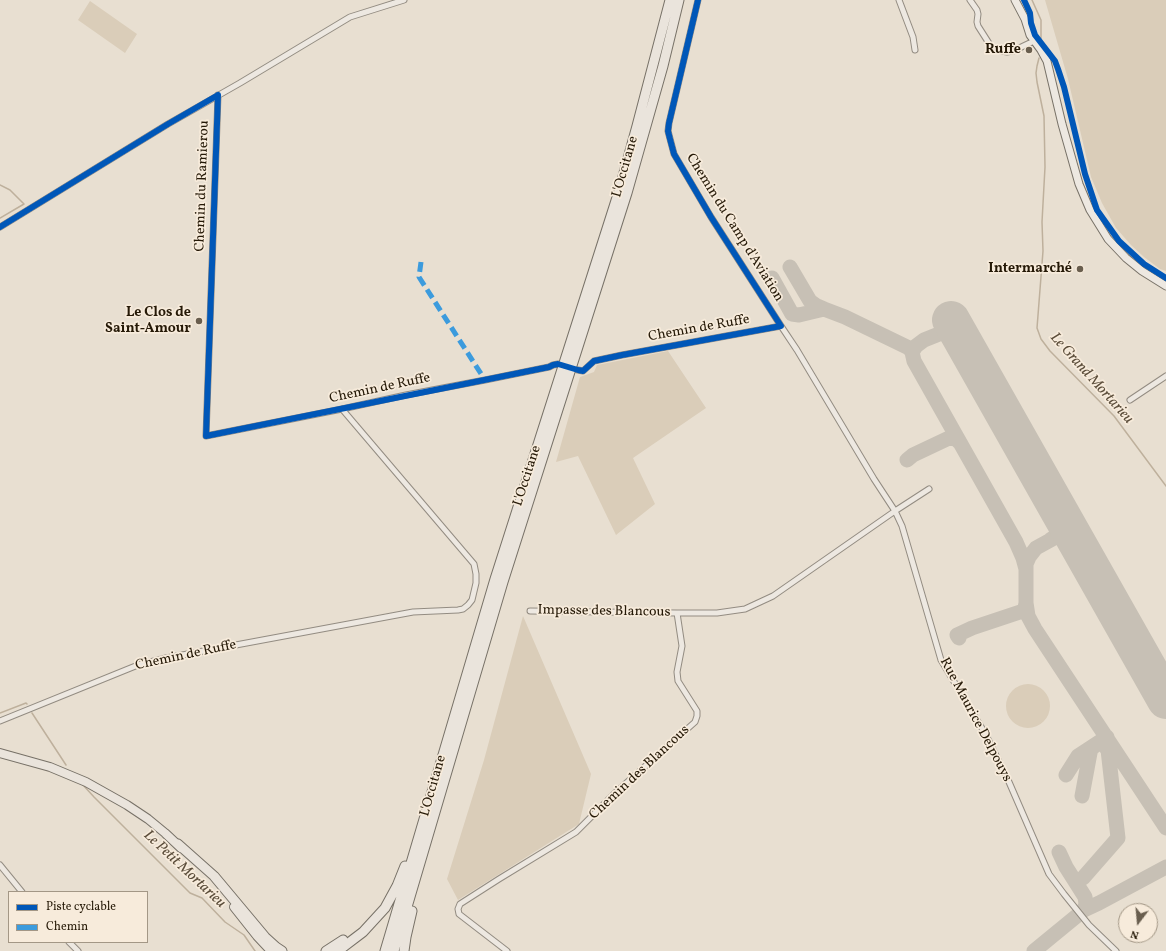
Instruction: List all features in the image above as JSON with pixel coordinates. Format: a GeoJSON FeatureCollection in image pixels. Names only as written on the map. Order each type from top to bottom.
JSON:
{"type":"FeatureCollection","features":[{"type":"Feature","properties":{"kind":"highway","name":"L'Occitane"},"geometry":{"type":"LineString","coordinates":[[385,951],[500,564],[619,190],[670,0]]}},
{"type":"Feature","properties":{"kind":"highway","name":"L'Occitane"},"geometry":{"type":"LineString","coordinates":[[394,951],[503,582],[627,193],[663,66],[679,0]]}},
{"type":"Feature","properties":{"kind":"highway"},"geometry":{"type":"LineString","coordinates":[[338,951],[356,938],[371,924],[385,908],[393,895],[402,874],[435,780]]}},
{"type":"Feature","properties":{"kind":"highway"},"geometry":{"type":"LineString","coordinates":[[404,951],[410,917],[422,876],[438,802]]}},
{"type":"Feature","properties":{"kind":"highway"},"geometry":{"type":"LineString","coordinates":[[178,844],[214,876],[265,937],[282,951]]}},
{"type":"Feature","properties":{"kind":"highway"},"geometry":{"type":"LineString","coordinates":[[326,951],[373,917],[393,895]]}},
{"type":"Feature","properties":{"kind":"main road"},"geometry":{"type":"LineString","coordinates":[[1015,0],[1025,20],[1030,35],[1047,61],[1062,124],[1079,184],[1090,210],[1108,239],[1126,258],[1142,271],[1166,286]]}},
{"type":"Feature","properties":{"kind":"main road"},"geometry":{"type":"LineString","coordinates":[[0,753],[50,767],[86,782],[127,805],[148,819],[178,844],[202,869],[271,951]]}},
{"type":"Feature","properties":{"kind":"main road"},"geometry":{"type":"LineString","coordinates":[[257,936],[266,951]]}},
{"type":"Feature","properties":{"kind":"street","name":"Chemin du Ramierou"},"geometry":{"type":"LineString","coordinates":[[0,227],[168,124],[350,17],[404,0]]}},
{"type":"Feature","properties":{"kind":"street","name":"Chemin du Camp d'Aviation"},"geometry":{"type":"LineString","coordinates":[[698,0],[669,123],[668,131],[674,154],[711,217],[802,356],[870,473],[895,511]]}},
{"type":"Feature","properties":{"kind":"street"},"geometry":{"type":"LineString","coordinates":[[899,0],[913,37],[915,50]]}},
{"type":"Feature","properties":{"kind":"street"},"geometry":{"type":"LineString","coordinates":[[970,0],[977,10],[978,26],[992,48],[1007,52],[1013,51],[1034,41]]}},
{"type":"Feature","properties":{"kind":"street","name":"Chemin du Ramierou"},"geometry":{"type":"LineString","coordinates":[[206,436],[218,95]]}},
{"type":"Feature","properties":{"kind":"street","name":"Chemin de Ruffe"},"geometry":{"type":"LineString","coordinates":[[578,370],[583,371],[594,361],[615,356],[781,326]]}},
{"type":"Feature","properties":{"kind":"street","name":"Chemin de Ruffe"},"geometry":{"type":"LineString","coordinates":[[206,436],[542,369],[558,364]]}},
{"type":"Feature","properties":{"kind":"street"},"geometry":{"type":"LineString","coordinates":[[1130,400],[1166,376]]}},
{"type":"Feature","properties":{"kind":"street","name":"Chemin de Ruffe"},"geometry":{"type":"LineString","coordinates":[[0,721],[138,665],[152,661],[413,612],[458,610],[463,609],[468,605],[472,600],[476,583],[474,564],[342,409]]}},
{"type":"Feature","properties":{"kind":"street"},"geometry":{"type":"LineString","coordinates":[[677,612],[717,613],[745,609],[773,596],[929,489]]}},
{"type":"Feature","properties":{"kind":"street","name":"Rue Maurice Delpouys"},"geometry":{"type":"LineString","coordinates":[[895,511],[902,526],[940,660],[986,735],[1009,782],[1049,874],[1089,925],[1116,951]]}},
{"type":"Feature","properties":{"kind":"street","name":"Impasse des Blancous"},"geometry":{"type":"LineString","coordinates":[[530,611],[677,612]]}},
{"type":"Feature","properties":{"kind":"street","name":"Chemin des Blancous"},"geometry":{"type":"LineString","coordinates":[[507,951],[459,914],[458,909],[460,904],[576,832],[616,792],[695,722],[698,716],[697,711],[678,681],[677,672],[682,646],[677,612]]}},
{"type":"Feature","properties":{"kind":"street"},"geometry":{"type":"LineString","coordinates":[[0,865],[21,891]]}},
{"type":"Feature","properties":{"kind":"street"},"geometry":{"type":"LineString","coordinates":[[70,943],[78,951]]}},
{"type":"Feature","properties":{"kind":"shaded area"},"geometry":{"type":"Polygon","coordinates":[[[1045,0],[1166,0],[1166,271],[1160,269],[1131,245],[1116,228],[1102,203],[1091,177],[1068,79],[1045,0]]]}},
{"type":"Feature","properties":{"kind":"shaded area"},"geometry":{"type":"Polygon","coordinates":[[[90,1],[137,34],[125,53],[78,20],[90,1]]]}},
{"type":"Feature","properties":{"kind":"shaded area"},"geometry":{"type":"Polygon","coordinates":[[[668,351],[706,408],[633,458],[655,504],[616,535],[578,456],[556,462],[580,377],[594,372],[597,365],[668,351]]]}},
{"type":"Feature","properties":{"kind":"shaded area"},"geometry":{"type":"Polygon","coordinates":[[[523,616],[591,774],[579,824],[458,900],[447,879],[484,760],[523,616]]]}},
{"type":"Feature","properties":{"kind":"shaded area"},"geometry":{"type":"Polygon","coordinates":[[[1024,684],[1032,684],[1044,690],[1050,702],[1050,710],[1044,722],[1032,728],[1024,728],[1012,722],[1006,710],[1006,702],[1012,690],[1024,684]]]}},
{"type":"Feature","properties":{"kind":"waterway","name":"Le Grand Mortarieu"},"geometry":{"type":"LineString","coordinates":[[1032,0],[1041,20],[1041,39]]}},
{"type":"Feature","properties":{"kind":"waterway","name":"Le Grand Mortarieu"},"geometry":{"type":"LineString","coordinates":[[1039,58],[1036,73],[1044,116],[1045,167],[1042,222],[1043,251],[1037,328],[1041,339],[1050,351],[1114,416],[1166,486]]}},
{"type":"Feature","properties":{"kind":"waterway","name":"Le Petit Mortarieu"},"geometry":{"type":"LineString","coordinates":[[0,185],[10,190],[24,204],[0,218]]}},
{"type":"Feature","properties":{"kind":"waterway","name":"Le Petit Mortarieu"},"geometry":{"type":"LineString","coordinates":[[0,713],[26,703],[27,704]]}},
{"type":"Feature","properties":{"kind":"waterway","name":"Le Petit Mortarieu"},"geometry":{"type":"LineString","coordinates":[[32,713],[66,765]]}},
{"type":"Feature","properties":{"kind":"waterway","name":"Le Petit Mortarieu"},"geometry":{"type":"LineString","coordinates":[[83,785],[190,893],[202,898],[225,922],[244,935],[255,951]]}},
{"type":"Feature","properties":{"kind":"taxiway"},"geometry":{"type":"LineString","coordinates":[[790,267],[810,301],[824,309]]}},
{"type":"Feature","properties":{"kind":"taxiway"},"geometry":{"type":"LineString","coordinates":[[772,278],[792,314],[799,315],[824,309],[845,317],[909,348],[912,352]]}},
{"type":"Feature","properties":{"kind":"taxiway"},"geometry":{"type":"LineString","coordinates":[[972,358],[960,340],[948,333],[939,334],[924,340],[916,346],[912,352],[914,361],[1016,542],[1026,569]]}},
{"type":"Feature","properties":{"kind":"taxiway"},"geometry":{"type":"LineString","coordinates":[[907,460],[913,455],[949,438],[956,439],[961,444]]}},
{"type":"Feature","properties":{"kind":"taxiway"},"geometry":{"type":"LineString","coordinates":[[1050,540],[1056,536],[1060,529],[1059,511]]}},
{"type":"Feature","properties":{"kind":"taxiway"},"geometry":{"type":"LineString","coordinates":[[1089,564],[1076,543],[1069,538],[1056,537],[1036,548],[1026,564],[1026,603],[1028,616],[1035,629],[1166,828]]}},
{"type":"Feature","properties":{"kind":"taxiway"},"geometry":{"type":"LineString","coordinates":[[959,638],[957,635],[972,628],[1023,611],[1026,603]]}},
{"type":"Feature","properties":{"kind":"taxiway"},"geometry":{"type":"LineString","coordinates":[[1066,775],[1078,756],[1107,737]]}},
{"type":"Feature","properties":{"kind":"taxiway"},"geometry":{"type":"LineString","coordinates":[[1083,878],[1118,838],[1108,750],[1104,745],[1105,740]]}},
{"type":"Feature","properties":{"kind":"taxiway"},"geometry":{"type":"LineString","coordinates":[[1082,796],[1091,749],[1096,745]]}},
{"type":"Feature","properties":{"kind":"taxiway"},"geometry":{"type":"LineString","coordinates":[[1059,852],[1066,867],[1085,897],[1086,904],[1084,910]]}},
{"type":"Feature","properties":{"kind":"taxiway"},"geometry":{"type":"LineString","coordinates":[[1034,951],[1084,910],[1166,867]]}},
{"type":"Feature","properties":{"kind":"runway"},"geometry":{"type":"LineString","coordinates":[[951,320],[1166,700]]}},
{"type":"Feature","properties":{"kind":"marked path"},"geometry":{"type":"LineString","coordinates":[[421,262],[419,277],[485,380]]}},
{"type":"Feature","properties":{"kind":"cycle path"},"geometry":{"type":"LineString","coordinates":[[218,95],[206,436],[558,364],[583,371],[594,361],[781,326],[711,217],[674,154],[670,139],[668,131],[669,123],[698,0]]}},
{"type":"Feature","properties":{"kind":"cycle path"},"geometry":{"type":"LineString","coordinates":[[1024,0],[1030,13],[1031,23],[1035,35],[1055,61],[1058,69],[1064,87],[1085,174],[1097,210],[1119,241],[1144,264],[1166,278]]}},
{"type":"Feature","properties":{"kind":"cycle path"},"geometry":{"type":"LineString","coordinates":[[0,227],[218,95]]}},
{"type":"Feature","properties":{"kind":"place","name":"Ruffe"},"geometry":{"type":"Point","coordinates":[1029,50]}},
{"type":"Feature","properties":{"kind":"place","name":"Intermarché"},"geometry":{"type":"Point","coordinates":[1080,269]}},
{"type":"Feature","properties":{"kind":"place","name":"Le Clos de Saint-Amour"},"geometry":{"type":"Point","coordinates":[199,321]}}]}
